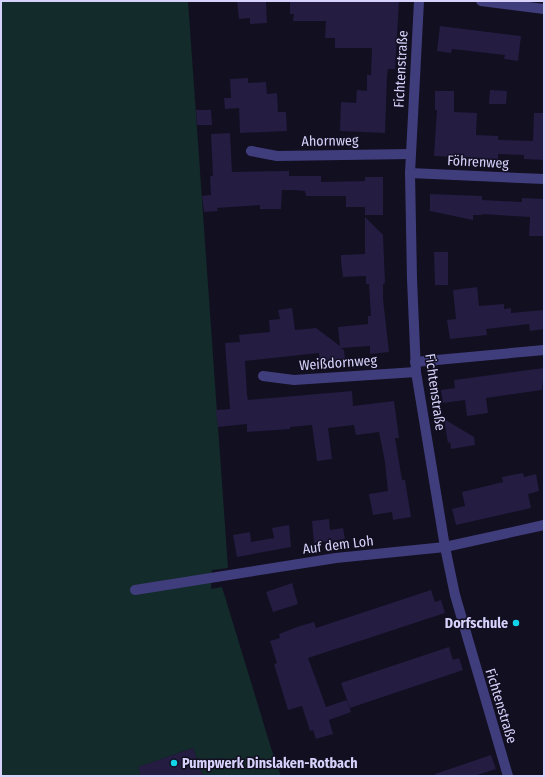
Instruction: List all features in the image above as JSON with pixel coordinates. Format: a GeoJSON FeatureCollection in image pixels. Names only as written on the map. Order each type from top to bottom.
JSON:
{"type":"FeatureCollection","features":[{"type":"Feature","properties":{"kind":"street","name":"Fichtenstraße"},"geometry":{"type":"LineString","coordinates":[[419,1],[410,173],[412,278],[416,367],[445,547],[462,625],[508,776]]}},
{"type":"Feature","properties":{"kind":"street"},"geometry":{"type":"LineString","coordinates":[[481,1],[544,9]]}},
{"type":"Feature","properties":{"kind":"street","name":"Ahornweg"},"geometry":{"type":"LineString","coordinates":[[251,151],[277,156],[411,154]]}},
{"type":"Feature","properties":{"kind":"street","name":"Föhrenweg"},"geometry":{"type":"LineString","coordinates":[[410,173],[544,179]]}},
{"type":"Feature","properties":{"kind":"street","name":"Weißdornweg"},"geometry":{"type":"LineString","coordinates":[[263,376],[294,380],[416,367],[544,350]]}},
{"type":"Feature","properties":{"kind":"street","name":"Auf dem Loh"},"geometry":{"type":"LineString","coordinates":[[135,590],[336,558],[445,547],[544,525]]}},
{"type":"Feature","properties":{"kind":"green space"},"geometry":{"type":"Polygon","coordinates":[[[1,1],[188,1],[228,568],[212,570],[211,589],[222,587],[281,776],[203,776],[193,748],[139,767],[141,776],[1,776],[1,1]]]}},
{"type":"Feature","properties":{"kind":"building"},"geometry":{"type":"Polygon","coordinates":[[[237,1],[266,1],[267,23],[250,24],[250,18],[239,19],[237,1]]]}},
{"type":"Feature","properties":{"kind":"building"},"geometry":{"type":"Polygon","coordinates":[[[290,1],[399,1],[395,69],[388,69],[387,76],[385,133],[340,131],[341,102],[356,103],[357,90],[367,91],[367,75],[371,75],[372,48],[335,48],[335,38],[325,38],[326,21],[293,21],[294,14],[290,14],[290,1]]]}},
{"type":"Feature","properties":{"kind":"building"},"geometry":{"type":"Polygon","coordinates":[[[440,26],[521,36],[518,61],[504,59],[505,55],[452,49],[451,53],[437,51],[440,26]]]}},
{"type":"Feature","properties":{"kind":"building"},"geometry":{"type":"Polygon","coordinates":[[[248,78],[248,83],[266,82],[267,94],[277,93],[278,112],[286,112],[287,131],[240,133],[239,108],[225,109],[224,98],[231,98],[230,79],[248,78]]]}},
{"type":"Feature","properties":{"kind":"building"},"geometry":{"type":"Polygon","coordinates":[[[490,90],[507,91],[506,104],[489,104],[490,90]]]}},
{"type":"Feature","properties":{"kind":"building"},"geometry":{"type":"Polygon","coordinates":[[[435,91],[454,91],[454,112],[477,113],[476,135],[498,136],[498,140],[533,141],[534,113],[544,113],[544,160],[524,159],[524,155],[498,154],[498,162],[483,161],[483,158],[434,156],[437,110],[435,110],[435,91]]]}},
{"type":"Feature","properties":{"kind":"building"},"geometry":{"type":"Polygon","coordinates":[[[196,110],[211,110],[212,125],[197,125],[196,110]]]}},
{"type":"Feature","properties":{"kind":"building"},"geometry":{"type":"Polygon","coordinates":[[[230,133],[232,172],[289,171],[289,176],[321,176],[321,182],[365,181],[365,177],[383,177],[383,215],[365,215],[365,207],[346,207],[346,196],[306,196],[305,191],[295,190],[282,190],[281,209],[260,209],[260,205],[217,208],[218,211],[204,212],[202,196],[211,195],[210,176],[213,176],[211,134],[230,133]]]}},
{"type":"Feature","properties":{"kind":"building"},"geometry":{"type":"Polygon","coordinates":[[[430,194],[482,196],[482,200],[522,202],[522,198],[544,199],[544,236],[529,236],[530,217],[482,214],[473,215],[473,220],[430,211],[430,194]]]}},
{"type":"Feature","properties":{"kind":"building"},"geometry":{"type":"Polygon","coordinates":[[[365,217],[383,235],[385,283],[383,284],[383,299],[389,352],[370,354],[370,346],[341,348],[344,350],[346,367],[320,369],[319,353],[245,361],[247,395],[248,400],[352,391],[353,406],[394,401],[399,438],[395,438],[402,480],[405,480],[411,517],[393,520],[392,512],[373,515],[369,494],[388,491],[385,462],[379,432],[356,435],[354,425],[328,428],[332,459],[317,461],[312,425],[290,427],[290,429],[247,432],[247,424],[218,427],[216,410],[230,409],[225,343],[240,342],[239,335],[270,332],[269,320],[280,319],[278,310],[292,308],[295,330],[316,328],[340,346],[338,327],[368,324],[368,316],[371,316],[369,284],[366,284],[366,276],[343,277],[341,261],[341,255],[365,254],[365,217]]]}},
{"type":"Feature","properties":{"kind":"building"},"geometry":{"type":"Polygon","coordinates":[[[434,252],[448,252],[448,285],[435,285],[434,252]]]}},
{"type":"Feature","properties":{"kind":"building"},"geometry":{"type":"Polygon","coordinates":[[[477,287],[479,306],[504,304],[504,309],[511,308],[511,313],[544,310],[544,329],[530,331],[529,324],[486,329],[487,335],[450,339],[447,320],[456,319],[453,290],[477,287]]]}},
{"type":"Feature","properties":{"kind":"building"},"geometry":{"type":"Polygon","coordinates":[[[544,368],[542,390],[486,398],[488,413],[467,416],[465,400],[443,403],[441,390],[455,388],[454,380],[544,368]]]}},
{"type":"Feature","properties":{"kind":"building"},"geometry":{"type":"Polygon","coordinates":[[[444,419],[474,437],[475,445],[451,449],[450,442],[448,443],[444,419]]]}},
{"type":"Feature","properties":{"kind":"building"},"geometry":{"type":"Polygon","coordinates":[[[523,473],[524,477],[536,474],[539,491],[528,494],[531,508],[456,525],[452,509],[465,506],[462,492],[503,482],[502,477],[523,473]]]}},
{"type":"Feature","properties":{"kind":"building"},"geometry":{"type":"Polygon","coordinates":[[[329,519],[330,530],[343,528],[345,539],[314,543],[312,521],[329,519]]]}},
{"type":"Feature","properties":{"kind":"building"},"geometry":{"type":"Polygon","coordinates":[[[289,525],[291,547],[237,557],[233,535],[250,532],[251,542],[274,538],[272,528],[289,525]]]}},
{"type":"Feature","properties":{"kind":"building"},"geometry":{"type":"Polygon","coordinates":[[[292,583],[298,604],[273,612],[266,592],[292,583]]]}},
{"type":"Feature","properties":{"kind":"building"},"geometry":{"type":"Polygon","coordinates":[[[431,590],[435,602],[441,600],[445,613],[308,658],[326,707],[347,700],[351,712],[329,720],[333,734],[316,739],[313,730],[310,731],[302,706],[288,710],[274,664],[277,663],[270,641],[280,638],[279,634],[297,627],[314,622],[316,628],[431,590]]]}},
{"type":"Feature","properties":{"kind":"building"},"geometry":{"type":"Polygon","coordinates":[[[449,647],[453,660],[459,658],[463,670],[350,708],[341,683],[449,647]]]}},
{"type":"Feature","properties":{"kind":"building","name":"Pumpwerk Dinslaken-Rotbach"},"geometry":{"type":"Polygon","coordinates":[[[193,748],[203,776],[141,776],[138,767],[193,748]]]}},
{"type":"Feature","properties":{"kind":"building"},"geometry":{"type":"Polygon","coordinates":[[[491,755],[496,769],[474,776],[435,776],[435,774],[491,755]]]}},
{"type":"Feature","properties":{"kind":"place","name":"Dorfschule"},"geometry":{"type":"Point","coordinates":[516,623]}},
{"type":"Feature","properties":{"kind":"place","name":"Pumpwerk Dinslaken-Rotbach"},"geometry":{"type":"Point","coordinates":[174,763]}}]}
